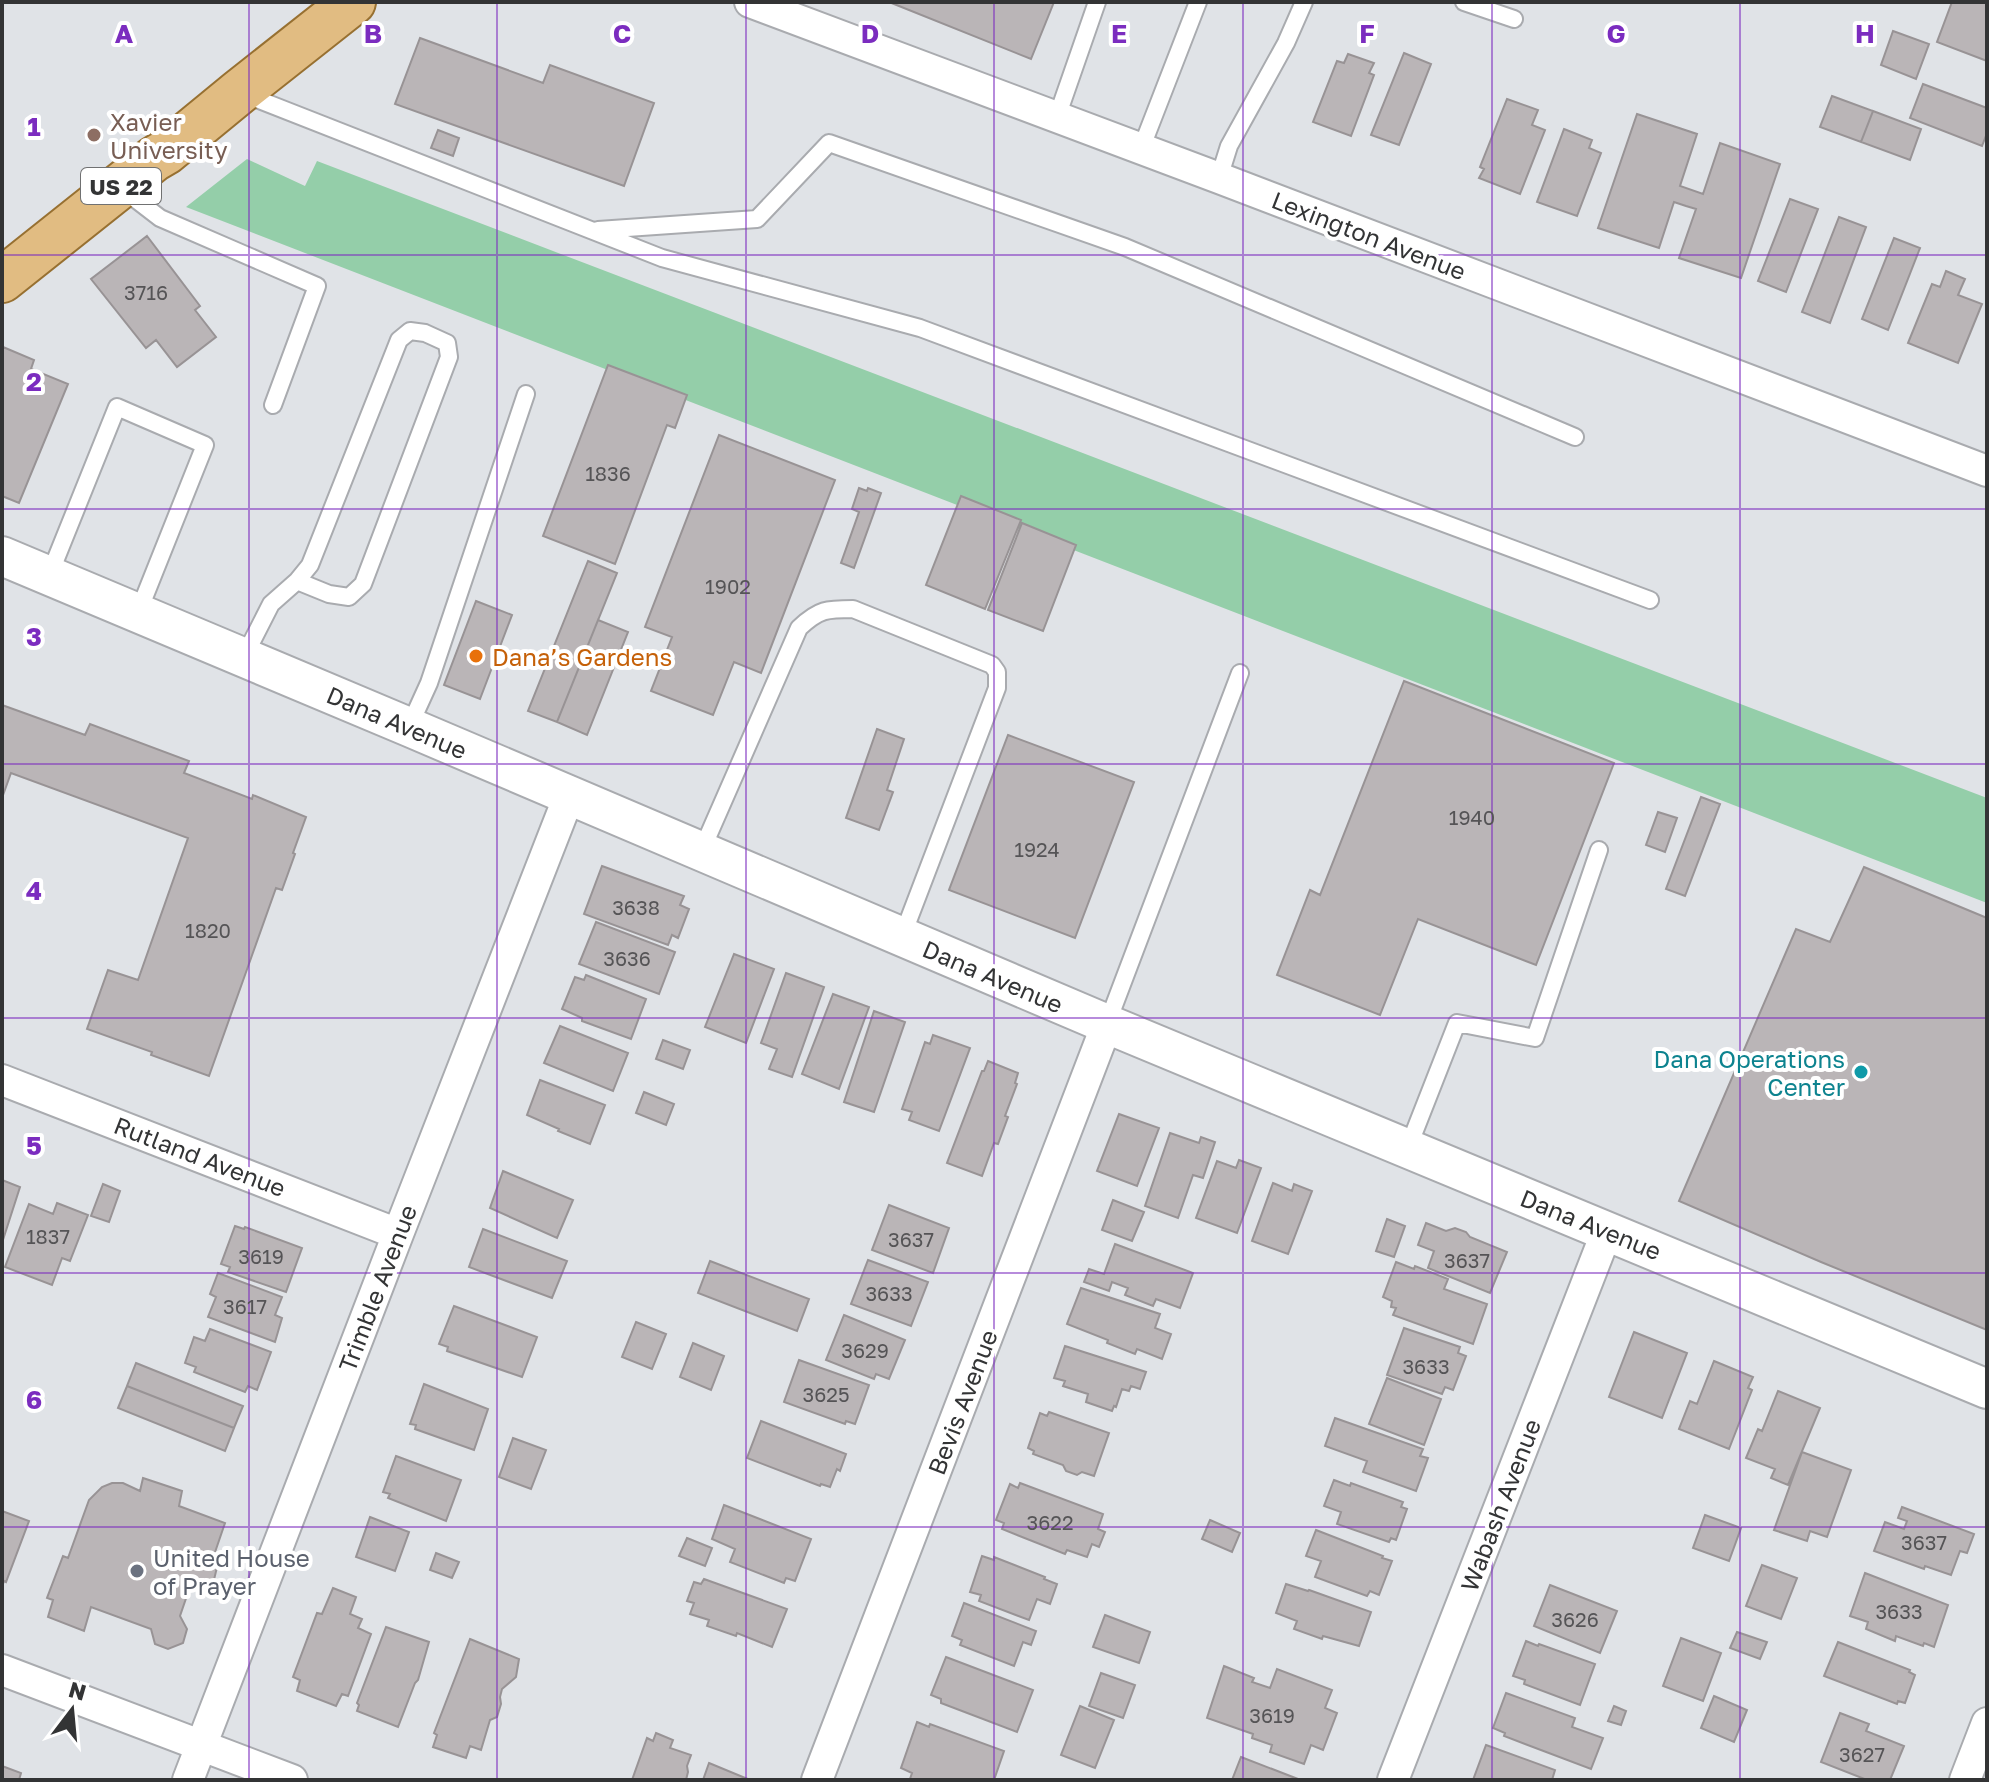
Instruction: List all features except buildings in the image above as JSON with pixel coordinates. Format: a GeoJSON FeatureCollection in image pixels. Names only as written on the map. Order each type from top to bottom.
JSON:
{"type":"FeatureCollection","features":[{"type":"Feature","properties":{"kind":"main road","name":"US 22"},"geometry":{"type":"LineString","coordinates":[[2,280],[353,2]]}},
{"type":"Feature","properties":{"kind":"street","name":"Lexington Avenue"},"geometry":{"type":"LineString","coordinates":[[750,2],[1987,471]]}},
{"type":"Feature","properties":{"kind":"street","name":"Dana Avenue"},"geometry":{"type":"LineString","coordinates":[[2,556],[1107,1024],[1987,1389]]}},
{"type":"Feature","properties":{"kind":"street","name":"Trimble Avenue"},"geometry":{"type":"LineString","coordinates":[[188,1780],[569,796]]}},
{"type":"Feature","properties":{"kind":"street","name":"Bevis Avenue"},"geometry":{"type":"LineString","coordinates":[[817,1780],[1107,1024]]}},
{"type":"Feature","properties":{"kind":"street","name":"Rutland Avenue"},"geometry":{"type":"LineString","coordinates":[[2,1080],[398,1234]]}},
{"type":"Feature","properties":{"kind":"street","name":"Wabash Avenue"},"geometry":{"type":"LineString","coordinates":[[1393,1780],[1607,1231]]}},
{"type":"Feature","properties":{"kind":"street"},"geometry":{"type":"LineString","coordinates":[[2,1670],[292,1780]]}},
{"type":"Feature","properties":{"kind":"street"},"geometry":{"type":"LineString","coordinates":[[1965,1780],[1987,1723]]}},
{"type":"Feature","properties":{"kind":"lane"},"geometry":{"type":"LineString","coordinates":[[1057,117],[1097,2]]}},
{"type":"Feature","properties":{"kind":"lane"},"geometry":{"type":"LineString","coordinates":[[1141,149],[1198,2]]}},
{"type":"Feature","properties":{"kind":"lane"},"geometry":{"type":"LineString","coordinates":[[1219,178],[1229,146],[1286,43],[1304,2]]}},
{"type":"Feature","properties":{"kind":"lane"},"geometry":{"type":"LineString","coordinates":[[1464,2],[1514,19]]}},
{"type":"Feature","properties":{"kind":"lane"},"geometry":{"type":"LineString","coordinates":[[239,92],[662,258],[920,328],[1650,600]]}},
{"type":"Feature","properties":{"kind":"lane"},"geometry":{"type":"LineString","coordinates":[[593,230],[757,219],[829,143],[1125,247],[1575,437]]}},
{"type":"Feature","properties":{"kind":"lane"},"geometry":{"type":"LineString","coordinates":[[119,187],[160,218],[317,286],[273,405]]}},
{"type":"Feature","properties":{"kind":"lane"},"geometry":{"type":"LineString","coordinates":[[244,657],[271,604],[310,565],[399,340],[410,331],[425,333],[447,343],[449,357],[363,584],[349,597],[329,594],[297,581]]}},
{"type":"Feature","properties":{"kind":"lane"},"geometry":{"type":"LineString","coordinates":[[409,727],[429,683],[526,394]]}},
{"type":"Feature","properties":{"kind":"lane"},"geometry":{"type":"LineString","coordinates":[[49,576],[117,407],[205,445],[138,613]]}},
{"type":"Feature","properties":{"kind":"lane"},"geometry":{"type":"LineString","coordinates":[[701,852],[799,628],[813,615],[831,609],[853,609],[992,665],[997,672],[997,688],[902,937]]}},
{"type":"Feature","properties":{"kind":"lane"},"geometry":{"type":"LineString","coordinates":[[1107,1024],[1240,673]]}},
{"type":"Feature","properties":{"kind":"lane"},"geometry":{"type":"LineString","coordinates":[[1408,1148],[1457,1023],[1535,1038],[1599,850]]}},
{"type":"Feature","properties":{"kind":"green space"},"geometry":{"type":"Polygon","coordinates":[[[247,159],[305,186],[317,161],[1987,798],[1987,903],[186,207],[247,159]]]}},
{"type":"Feature","properties":{"kind":"place","name":"Xavier University"},"geometry":{"type":"Point","coordinates":[94,135]}},
{"type":"Feature","properties":{"kind":"place","name":"Dana’s Gardens"},"geometry":{"type":"Point","coordinates":[476,656]}},
{"type":"Feature","properties":{"kind":"place","name":"Dana Operations Center"},"geometry":{"type":"Point","coordinates":[1861,1072]}},
{"type":"Feature","properties":{"kind":"place","name":"United House of Prayer"},"geometry":{"type":"Point","coordinates":[137,1571]}}]}
